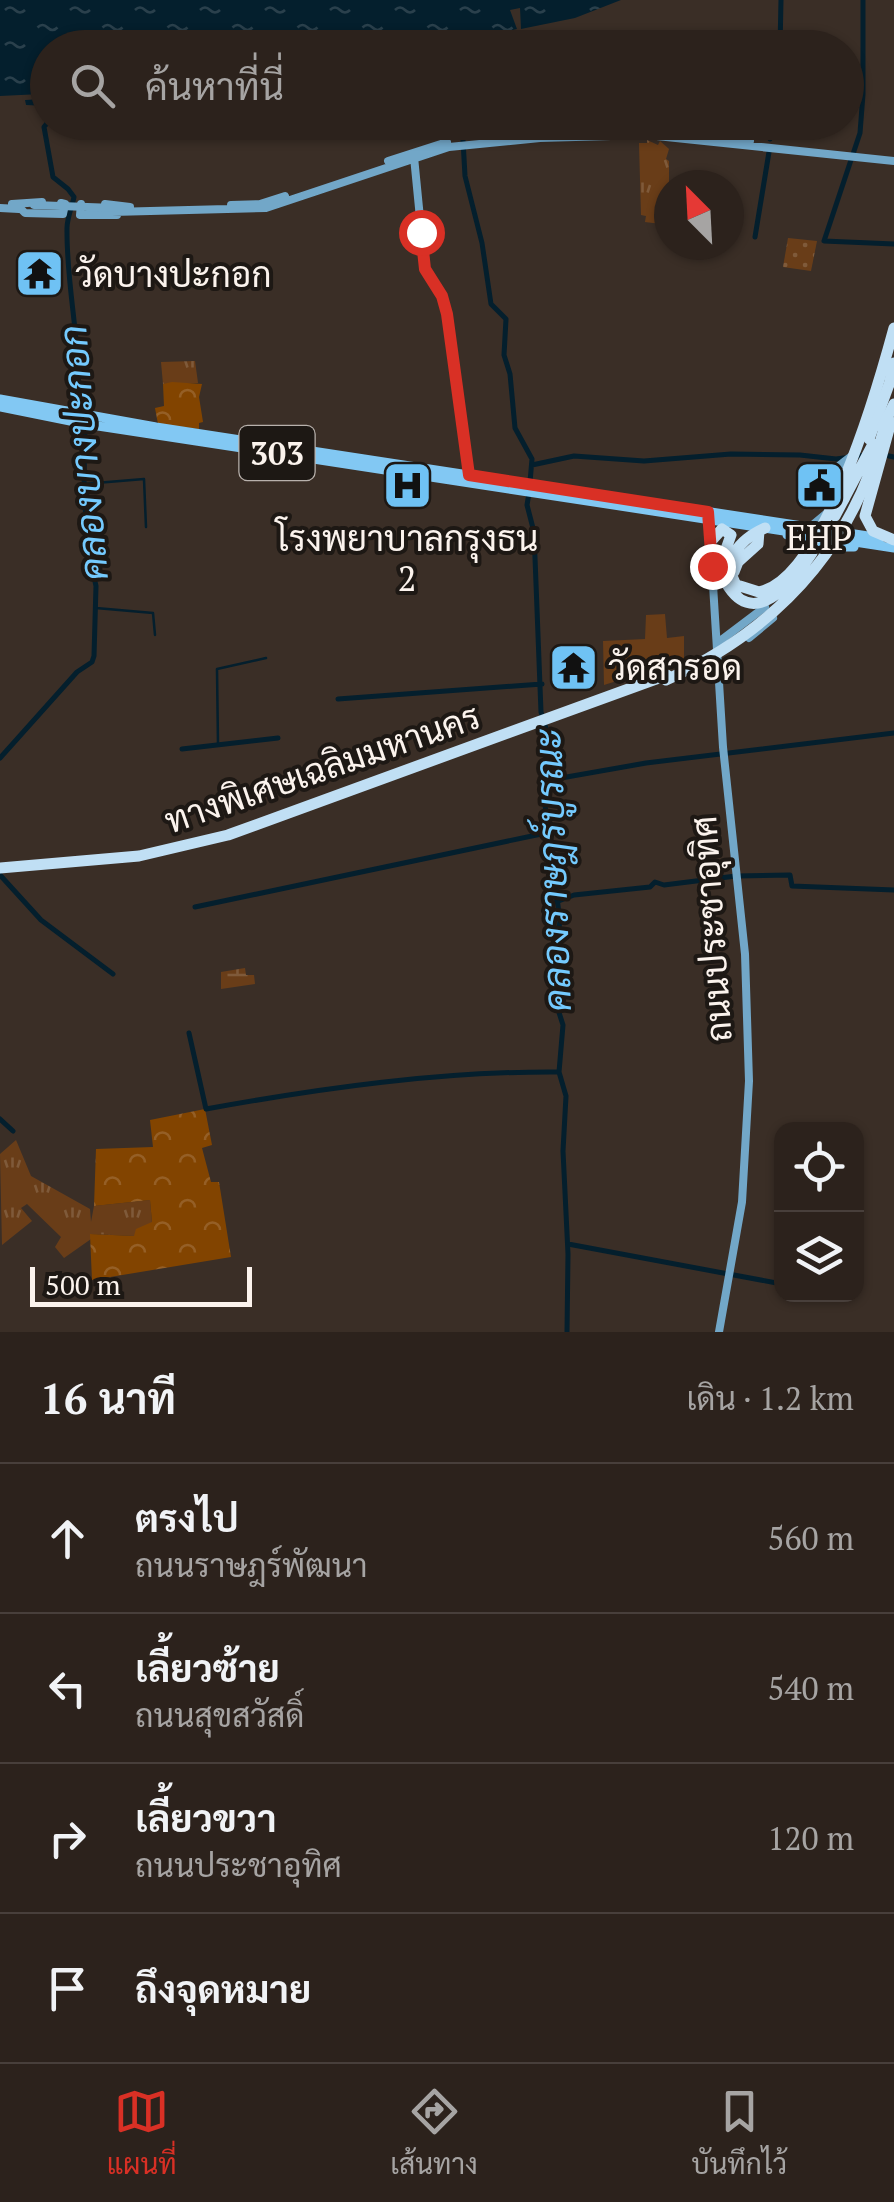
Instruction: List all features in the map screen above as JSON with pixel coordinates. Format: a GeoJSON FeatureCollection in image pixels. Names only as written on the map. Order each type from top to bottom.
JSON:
{"type":"FeatureCollection","features":[{"type":"Feature","properties":{"kind":"highway"},"geometry":{"type":"LineString","coordinates":[[739,587],[756,592],[774,586],[798,560],[830,512],[870,414],[894,325]]}},
{"type":"Feature","properties":{"kind":"highway","name":"ทางพิเศษเฉลิมมหานคร"},"geometry":{"type":"LineString","coordinates":[[0,870],[108,864],[216,843],[666,680],[706,661],[771,615],[822,560],[857,502],[886,424],[894,364]]}},
{"type":"Feature","properties":{"kind":"highway"},"geometry":{"type":"LineString","coordinates":[[762,530],[741,542],[730,571],[739,587],[750,595],[766,595],[788,577],[836,509],[892,383]]}},
{"type":"Feature","properties":{"kind":"highway"},"geometry":{"type":"LineString","coordinates":[[894,403],[865,508],[866,520],[873,530],[894,539]]}},
{"type":"Feature","properties":{"kind":"highway"},"geometry":{"type":"LineString","coordinates":[[712,539],[720,529],[730,534],[731,542],[722,562],[724,579],[736,596],[752,602],[768,601],[785,589],[840,509],[894,403]]}},
{"type":"Feature","properties":{"kind":"highway"},"geometry":{"type":"LineString","coordinates":[[828,482],[837,494],[855,504],[863,500],[873,485]]}},
{"type":"Feature","properties":{"kind":"highway"},"geometry":{"type":"LineString","coordinates":[[712,518],[730,534]]}},
{"type":"Feature","properties":{"kind":"main road"},"geometry":{"type":"LineString","coordinates":[[414,155],[266,208],[80,215],[78,205],[260,204],[414,155],[449,144],[496,140]]}},
{"type":"Feature","properties":{"kind":"main road"},"geometry":{"type":"LineString","coordinates":[[701,140],[894,158]]}},
{"type":"Feature","properties":{"kind":"main road"},"geometry":{"type":"LineString","coordinates":[[414,155],[422,256],[446,308],[469,479]]}},
{"type":"Feature","properties":{"kind":"main road"},"geometry":{"type":"LineString","coordinates":[[63,203],[65,212],[26,212],[16,206],[63,203]]}},
{"type":"Feature","properties":{"kind":"main road"},"geometry":{"type":"LineString","coordinates":[[0,206],[142,212]]}},
{"type":"Feature","properties":{"kind":"main road"},"geometry":{"type":"LineString","coordinates":[[113,210],[130,207]]}},
{"type":"Feature","properties":{"kind":"main road"},"geometry":{"type":"LineString","coordinates":[[810,527],[828,512],[828,482],[834,466],[853,455],[894,325]]}},
{"type":"Feature","properties":{"kind":"main road","name":"303"},"geometry":{"type":"LineString","coordinates":[[0,399],[80,419]]}},
{"type":"Feature","properties":{"kind":"main road","name":"303"},"geometry":{"type":"LineString","coordinates":[[0,407],[894,548]]}},
{"type":"Feature","properties":{"kind":"main road"},"geometry":{"type":"LineString","coordinates":[[886,424],[869,516],[876,527],[894,539]]}},
{"type":"Feature","properties":{"kind":"main road","name":"303"},"geometry":{"type":"LineString","coordinates":[[712,518],[894,539]]}},
{"type":"Feature","properties":{"kind":"main road","name":"ถนนประชาอุทิศ"},"geometry":{"type":"LineString","coordinates":[[712,518],[725,755]]}},
{"type":"Feature","properties":{"kind":"main road","name":"ถนนประชาอุทิศ"},"geometry":{"type":"LineString","coordinates":[[712,518],[725,755],[745,954],[749,1122],[737,1244],[720,1332]]}},
{"type":"Feature","properties":{"kind":"main road"},"geometry":{"type":"LineString","coordinates":[[778,530],[795,539],[836,548],[872,544]]}},
{"type":"Feature","properties":{"kind":"main road"},"geometry":{"type":"LineString","coordinates":[[720,658],[785,608],[836,548]]}},
{"type":"Feature","properties":{"kind":"main road"},"geometry":{"type":"LineString","coordinates":[[720,641],[765,607]]}},
{"type":"Feature","properties":{"kind":"green space"},"geometry":{"type":"Polygon","coordinates":[[[660,141],[669,149],[669,170],[654,170],[654,223],[645,222],[646,216],[641,215],[639,143],[658,145],[660,141]]]}},
{"type":"Feature","properties":{"kind":"green space"},"geometry":{"type":"Polygon","coordinates":[[[788,238],[817,241],[811,271],[783,267],[788,238]]]}},
{"type":"Feature","properties":{"kind":"green space"},"geometry":{"type":"Polygon","coordinates":[[[195,361],[198,383],[163,384],[161,362],[195,361]]]}},
{"type":"Feature","properties":{"kind":"green space"},"geometry":{"type":"Polygon","coordinates":[[[163,384],[202,384],[199,397],[203,422],[199,429],[158,424],[155,408],[164,406],[163,384]]]}},
{"type":"Feature","properties":{"kind":"green space"},"geometry":{"type":"Polygon","coordinates":[[[665,614],[667,638],[684,636],[684,660],[604,685],[603,641],[645,639],[646,615],[665,614]]]}},
{"type":"Feature","properties":{"kind":"green space"},"geometry":{"type":"Polygon","coordinates":[[[245,968],[246,975],[254,975],[255,984],[221,989],[221,972],[245,968]]]}},
{"type":"Feature","properties":{"kind":"green space"},"geometry":{"type":"Polygon","coordinates":[[[205,1109],[212,1145],[202,1148],[211,1182],[219,1182],[231,1257],[92,1280],[90,1234],[134,1236],[136,1229],[152,1222],[150,1200],[94,1206],[96,1149],[153,1147],[150,1120],[205,1109]]]}},
{"type":"Feature","properties":{"kind":"green space"},"geometry":{"type":"Polygon","coordinates":[[[16,1140],[31,1176],[90,1209],[91,1222],[94,1206],[150,1200],[152,1223],[135,1236],[91,1234],[91,1239],[64,1258],[55,1247],[61,1237],[27,1204],[21,1208],[32,1221],[2,1245],[0,1154],[16,1140]]]}},
{"type":"Feature","properties":{"kind":"water"},"geometry":{"type":"Polygon","coordinates":[[[0,0],[621,0],[575,18],[521,29],[520,8],[510,10],[517,29],[512,30],[30,30],[30,95],[0,96],[0,0]]]}},
{"type":"Feature","properties":{"kind":"waterway"},"geometry":{"type":"LineString","coordinates":[[780,30],[781,0]]}},
{"type":"Feature","properties":{"kind":"waterway"},"geometry":{"type":"LineString","coordinates":[[863,0],[863,30]]}},
{"type":"Feature","properties":{"kind":"waterway","name":"คลองบางปะกอก"},"geometry":{"type":"LineString","coordinates":[[46,140],[53,177],[74,197],[67,228],[78,364],[77,410]]}},
{"type":"Feature","properties":{"kind":"waterway","name":"คลองราษฎร์บูรณะ"},"geometry":{"type":"LineString","coordinates":[[463,140],[465,176],[482,243],[491,304],[506,319],[504,355],[510,374],[515,428],[532,459],[530,482]]}},
{"type":"Feature","properties":{"kind":"waterway"},"geometry":{"type":"LineString","coordinates":[[858,140],[824,241],[894,244]]}},
{"type":"Feature","properties":{"kind":"waterway"},"geometry":{"type":"LineString","coordinates":[[755,237],[769,152]]}},
{"type":"Feature","properties":{"kind":"waterway","name":"คลองบางปะกอก"},"geometry":{"type":"LineString","coordinates":[[0,758],[94,656],[96,586],[86,524],[85,435],[78,421]]}},
{"type":"Feature","properties":{"kind":"waterway"},"geometry":{"type":"LineString","coordinates":[[532,465],[574,456],[644,461],[731,454],[836,459],[866,455]]}},
{"type":"Feature","properties":{"kind":"waterway"},"geometry":{"type":"LineString","coordinates":[[889,456],[894,457]]}},
{"type":"Feature","properties":{"kind":"waterway"},"geometry":{"type":"LineString","coordinates":[[84,484],[144,479],[146,527]]}},
{"type":"Feature","properties":{"kind":"waterway","name":"คลองราษฎร์บูรณะ"},"geometry":{"type":"LineString","coordinates":[[529,493],[541,712],[547,732],[544,797],[560,921],[557,942],[561,971],[555,1000],[563,1025],[559,1072],[566,1096],[563,1151],[567,1332]]}},
{"type":"Feature","properties":{"kind":"waterway"},"geometry":{"type":"LineString","coordinates":[[96,608],[153,613],[155,635]]}},
{"type":"Feature","properties":{"kind":"waterway"},"geometry":{"type":"LineString","coordinates":[[218,745],[217,669],[266,658]]}},
{"type":"Feature","properties":{"kind":"waterway"},"geometry":{"type":"LineString","coordinates":[[338,699],[542,684]]}},
{"type":"Feature","properties":{"kind":"waterway"},"geometry":{"type":"LineString","coordinates":[[544,781],[646,763],[894,733]]}},
{"type":"Feature","properties":{"kind":"waterway"},"geometry":{"type":"LineString","coordinates":[[182,749],[278,738]]}},
{"type":"Feature","properties":{"kind":"waterway"},"geometry":{"type":"LineString","coordinates":[[195,907],[551,832]]}},
{"type":"Feature","properties":{"kind":"waterway"},"geometry":{"type":"LineString","coordinates":[[0,875],[41,920],[113,974]]}},
{"type":"Feature","properties":{"kind":"waterway"},"geometry":{"type":"LineString","coordinates":[[556,902],[574,895],[650,887],[655,882],[664,885],[736,876],[790,875],[792,886],[894,890]]}},
{"type":"Feature","properties":{"kind":"waterway"},"geometry":{"type":"LineString","coordinates":[[189,1033],[206,1109],[382,1082],[559,1072]]}},
{"type":"Feature","properties":{"kind":"waterway"},"geometry":{"type":"LineString","coordinates":[[0,1119],[13,1131]]}},
{"type":"Feature","properties":{"kind":"waterway"},"geometry":{"type":"LineString","coordinates":[[568,1244],[774,1283]]}},
{"type":"Feature","properties":{"kind":"place","name":"วัดบางปะกอก"},"geometry":{"type":"Point","coordinates":[40,274]}},
{"type":"Feature","properties":{"kind":"place","name":"EHP"},"geometry":{"type":"Point","coordinates":[819,485]}},
{"type":"Feature","properties":{"kind":"place","name":"โรงพยาบาลกรุงธน 2"},"geometry":{"type":"Point","coordinates":[407,486]}},
{"type":"Feature","properties":{"kind":"place","name":"วัดสารอด"},"geometry":{"type":"Point","coordinates":[573,667]}},
{"type":"Feature","properties":{"kind":"route"},"geometry":{"type":"LineString","coordinates":[[421,232],[425,269],[442,296],[447,314],[469,475],[708,512],[712,566]]}}]}
